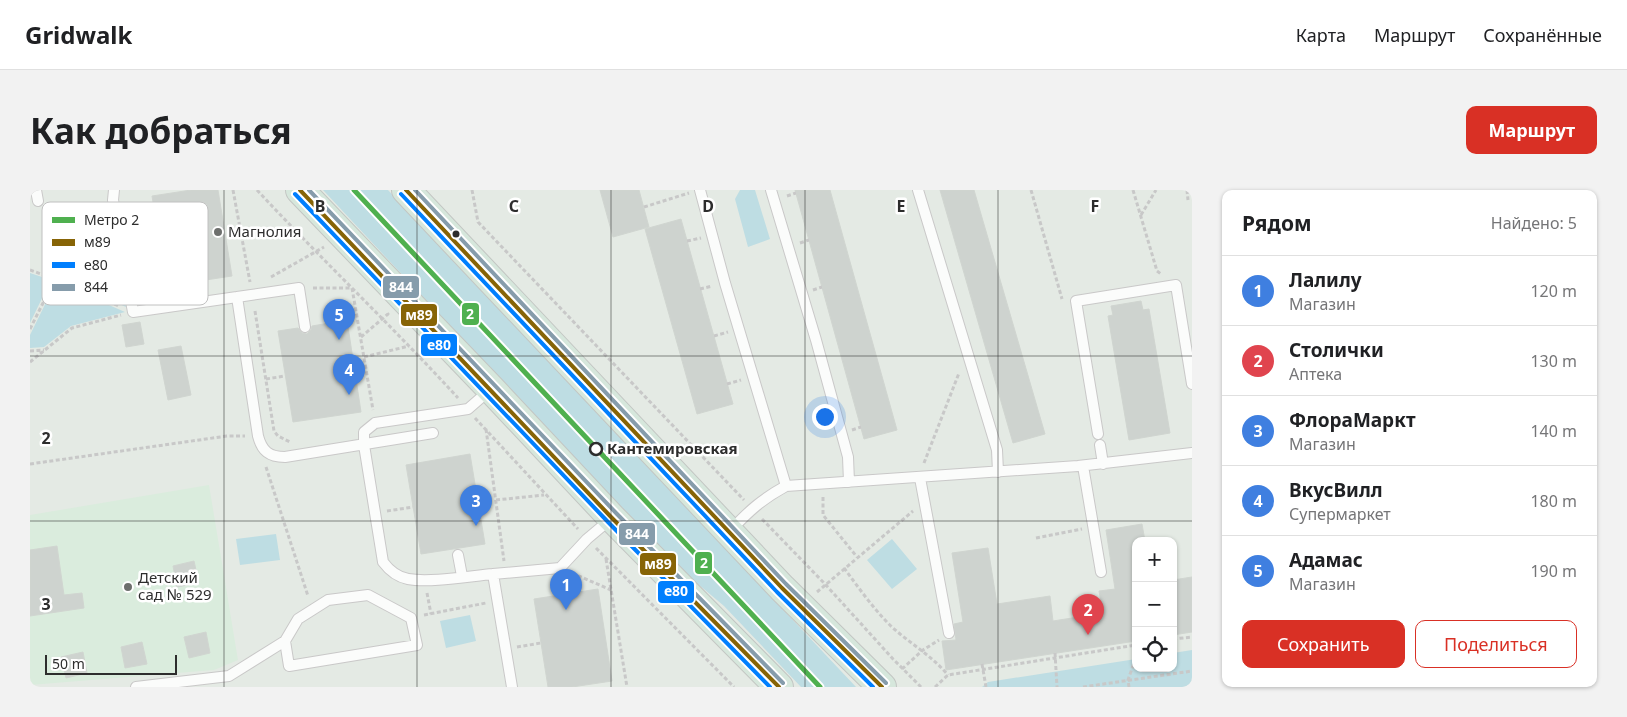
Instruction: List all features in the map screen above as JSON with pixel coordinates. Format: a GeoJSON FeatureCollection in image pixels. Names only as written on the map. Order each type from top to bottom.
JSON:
{"type":"FeatureCollection","features":[{"type":"Feature","properties":{"kind":"main road"},"geometry":{"type":"LineString","coordinates":[[300,190],[612,518],[779,687]]}},
{"type":"Feature","properties":{"kind":"main road"},"geometry":{"type":"LineString","coordinates":[[406,190],[782,588],[882,687]]}},
{"type":"Feature","properties":{"kind":"lane"},"geometry":{"type":"LineString","coordinates":[[36,190],[38,201]]}},
{"type":"Feature","properties":{"kind":"lane"},"geometry":{"type":"LineString","coordinates":[[771,190],[816,340],[846,449],[849,482]]}},
{"type":"Feature","properties":{"kind":"lane"},"geometry":{"type":"LineString","coordinates":[[918,190],[996,450],[998,472]]}},
{"type":"Feature","properties":{"kind":"lane"},"geometry":{"type":"LineString","coordinates":[[697,191],[786,486]]}},
{"type":"Feature","properties":{"kind":"lane"},"geometry":{"type":"LineString","coordinates":[[1098,434],[1076,301],[1176,285],[1192,384]]}},
{"type":"Feature","properties":{"kind":"lane"},"geometry":{"type":"LineString","coordinates":[[208,300],[237,296],[251,291],[299,288],[305,327]]}},
{"type":"Feature","properties":{"kind":"lane"},"geometry":{"type":"LineString","coordinates":[[237,296],[260,442],[268,454],[275,457],[285,457],[364,446],[433,433]]}},
{"type":"Feature","properties":{"kind":"lane"},"geometry":{"type":"LineString","coordinates":[[132,305],[133,312],[178,305]]}},
{"type":"Feature","properties":{"kind":"lane"},"geometry":{"type":"LineString","coordinates":[[491,389],[468,409],[375,423],[364,432],[364,446],[383,562],[388,569],[407,579],[424,580],[560,568],[587,539],[612,518]]}},
{"type":"Feature","properties":{"kind":"lane"},"geometry":{"type":"LineString","coordinates":[[1100,445],[1103,464]]}},
{"type":"Feature","properties":{"kind":"lane"},"geometry":{"type":"LineString","coordinates":[[730,531],[752,509],[786,486],[1083,466],[1192,453]]}},
{"type":"Feature","properties":{"kind":"lane"},"geometry":{"type":"LineString","coordinates":[[1083,466],[1101,572]]}},
{"type":"Feature","properties":{"kind":"lane"},"geometry":{"type":"LineString","coordinates":[[920,478],[949,633]]}},
{"type":"Feature","properties":{"kind":"lane"},"geometry":{"type":"LineString","coordinates":[[458,555],[462,576]]}},
{"type":"Feature","properties":{"kind":"lane"},"geometry":{"type":"LineString","coordinates":[[493,574],[512,687]]}},
{"type":"Feature","properties":{"kind":"lane"},"geometry":{"type":"LineString","coordinates":[[136,687],[229,676],[285,641],[298,619],[328,600],[368,595],[411,618],[417,645],[289,666],[285,641]]}},
{"type":"Feature","properties":{"kind":"path"},"geometry":{"type":"LineString","coordinates":[[233,190],[274,431],[278,436],[292,442]]}},
{"type":"Feature","properties":{"kind":"path"},"geometry":{"type":"LineString","coordinates":[[257,190],[292,228],[410,346],[587,539],[734,687]]}},
{"type":"Feature","properties":{"kind":"path"},"geometry":{"type":"LineString","coordinates":[[472,190],[478,222],[825,584],[902,669],[922,687]]}},
{"type":"Feature","properties":{"kind":"path"},"geometry":{"type":"LineString","coordinates":[[1031,190],[1063,302]]}},
{"type":"Feature","properties":{"kind":"path"},"geometry":{"type":"LineString","coordinates":[[1133,190],[1157,271],[1176,285]]}},
{"type":"Feature","properties":{"kind":"path"},"geometry":{"type":"LineString","coordinates":[[1141,216],[1156,190]]}},
{"type":"Feature","properties":{"kind":"path"},"geometry":{"type":"LineString","coordinates":[[1187,190],[1188,200]]}},
{"type":"Feature","properties":{"kind":"path"},"geometry":{"type":"LineString","coordinates":[[644,207],[697,191]]}},
{"type":"Feature","properties":{"kind":"path"},"geometry":{"type":"LineString","coordinates":[[241,232],[292,228]]}},
{"type":"Feature","properties":{"kind":"path"},"geometry":{"type":"LineString","coordinates":[[251,291],[324,246]]}},
{"type":"Feature","properties":{"kind":"path"},"geometry":{"type":"LineString","coordinates":[[30,270],[42,274]]}},
{"type":"Feature","properties":{"kind":"path"},"geometry":{"type":"LineString","coordinates":[[299,288],[352,288]]}},
{"type":"Feature","properties":{"kind":"path"},"geometry":{"type":"LineString","coordinates":[[352,288],[375,423]]}},
{"type":"Feature","properties":{"kind":"path"},"geometry":{"type":"LineString","coordinates":[[30,329],[42,305]]}},
{"type":"Feature","properties":{"kind":"path"},"geometry":{"type":"LineString","coordinates":[[117,305],[133,312]]}},
{"type":"Feature","properties":{"kind":"path"},"geometry":{"type":"LineString","coordinates":[[30,362],[72,328],[133,312]]}},
{"type":"Feature","properties":{"kind":"path"},"geometry":{"type":"LineString","coordinates":[[361,337],[388,314]]}},
{"type":"Feature","properties":{"kind":"path"},"geometry":{"type":"LineString","coordinates":[[364,357],[410,346]]}},
{"type":"Feature","properties":{"kind":"path"},"geometry":{"type":"LineString","coordinates":[[30,351],[46,350]]}},
{"type":"Feature","properties":{"kind":"path"},"geometry":{"type":"LineString","coordinates":[[920,478],[967,352]]}},
{"type":"Feature","properties":{"kind":"path"},"geometry":{"type":"LineString","coordinates":[[250,382],[285,376]]}},
{"type":"Feature","properties":{"kind":"path"},"geometry":{"type":"LineString","coordinates":[[30,464],[227,436]]}},
{"type":"Feature","properties":{"kind":"path"},"geometry":{"type":"LineString","coordinates":[[268,454],[266,464],[312,610]]}},
{"type":"Feature","properties":{"kind":"path"},"geometry":{"type":"LineString","coordinates":[[822,493],[823,515],[857,557]]}},
{"type":"Feature","properties":{"kind":"path"},"geometry":{"type":"LineString","coordinates":[[496,500],[545,494]]}},
{"type":"Feature","properties":{"kind":"path"},"geometry":{"type":"LineString","coordinates":[[387,501],[390,520]]}},
{"type":"Feature","properties":{"kind":"path"},"geometry":{"type":"LineString","coordinates":[[818,594],[817,592],[825,584],[924,501]]}},
{"type":"Feature","properties":{"kind":"path"},"geometry":{"type":"LineString","coordinates":[[375,514],[413,507]]}},
{"type":"Feature","properties":{"kind":"path"},"geometry":{"type":"LineString","coordinates":[[1036,538],[1093,526]]}},
{"type":"Feature","properties":{"kind":"path"},"geometry":{"type":"LineString","coordinates":[[606,558],[627,687]]}},
{"type":"Feature","properties":{"kind":"path"},"geometry":{"type":"LineString","coordinates":[[560,568],[611,590]]}},
{"type":"Feature","properties":{"kind":"path"},"geometry":{"type":"LineString","coordinates":[[844,568],[892,628],[923,650],[948,675]]}},
{"type":"Feature","properties":{"kind":"path"},"geometry":{"type":"LineString","coordinates":[[424,580],[431,614],[498,601]]}},
{"type":"Feature","properties":{"kind":"path"},"geometry":{"type":"LineString","coordinates":[[1177,639],[1192,637]]}},
{"type":"Feature","properties":{"kind":"path"},"geometry":{"type":"LineString","coordinates":[[506,649],[541,643]]}},
{"type":"Feature","properties":{"kind":"path"},"geometry":{"type":"LineString","coordinates":[[935,687],[948,675],[982,667],[1132,646]]}},
{"type":"Feature","properties":{"kind":"path"},"geometry":{"type":"LineString","coordinates":[[902,669],[923,650]]}},
{"type":"Feature","properties":{"kind":"path"},"geometry":{"type":"LineString","coordinates":[[1055,656],[1057,687]]}},
{"type":"Feature","properties":{"kind":"path"},"geometry":{"type":"LineString","coordinates":[[982,667],[986,687]]}},
{"type":"Feature","properties":{"kind":"path"},"geometry":{"type":"LineString","coordinates":[[1129,687],[1128,680],[1132,668]]}},
{"type":"Feature","properties":{"kind":"path"},"geometry":{"type":"LineString","coordinates":[[1083,687],[1192,671]]}},
{"type":"Feature","properties":{"kind":"shaded area"},"geometry":{"type":"Polygon","coordinates":[[[323,190],[388,190],[856,687],[801,687],[724,606],[666,557],[323,190]]]}},
{"type":"Feature","properties":{"kind":"shaded area"},"geometry":{"type":"Polygon","coordinates":[[[740,190],[755,190],[770,239],[748,247],[735,199],[740,190]]]}},
{"type":"Feature","properties":{"kind":"shaded area"},"geometry":{"type":"Polygon","coordinates":[[[30,273],[42,277],[42,298],[30,323],[30,273]]]}},
{"type":"Feature","properties":{"kind":"shaded area"},"geometry":{"type":"Polygon","coordinates":[[[45,305],[109,305],[125,312],[71,326],[44,347],[30,348],[30,335],[45,305]]]}},
{"type":"Feature","properties":{"kind":"shaded area","name":"Детский сад № 529"},"geometry":{"type":"Polygon","coordinates":[[[209,485],[238,660],[214,670],[30,685],[30,515],[209,485]]]}},
{"type":"Feature","properties":{"kind":"shaded area"},"geometry":{"type":"Polygon","coordinates":[[[276,534],[280,560],[240,565],[236,539],[276,534]]]}},
{"type":"Feature","properties":{"kind":"shaded area"},"geometry":{"type":"Polygon","coordinates":[[[892,539],[917,569],[892,589],[867,560],[892,539]]]}},
{"type":"Feature","properties":{"kind":"shaded area"},"geometry":{"type":"Polygon","coordinates":[[[470,615],[476,641],[446,648],[440,621],[470,615]]]}},
{"type":"Feature","properties":{"kind":"shaded area"},"geometry":{"type":"Polygon","coordinates":[[[1192,650],[1192,687],[982,687],[988,682],[1132,660],[1132,672],[1177,672],[1177,652],[1192,650]]]}},
{"type":"Feature","properties":{"kind":"building"},"geometry":{"type":"Polygon","coordinates":[[[191,190],[218,190],[232,276],[208,280],[208,202],[153,202],[152,196],[191,190]]]}},
{"type":"Feature","properties":{"kind":"building"},"geometry":{"type":"Polygon","coordinates":[[[600,190],[639,190],[649,227],[613,237],[600,190]]]}},
{"type":"Feature","properties":{"kind":"building"},"geometry":{"type":"Polygon","coordinates":[[[795,190],[830,190],[897,430],[864,439],[795,190]]]}},
{"type":"Feature","properties":{"kind":"building"},"geometry":{"type":"Polygon","coordinates":[[[940,190],[974,190],[1045,434],[1013,443],[940,190]]]}},
{"type":"Feature","properties":{"kind":"building"},"geometry":{"type":"Polygon","coordinates":[[[681,219],[733,404],[697,414],[645,229],[681,219]]]}},
{"type":"Feature","properties":{"kind":"building"},"geometry":{"type":"Polygon","coordinates":[[[1141,301],[1143,310],[1149,309],[1170,433],[1129,440],[1108,316],[1113,315],[1111,306],[1141,301]]]}},
{"type":"Feature","properties":{"kind":"building"},"geometry":{"type":"Polygon","coordinates":[[[347,320],[361,412],[293,422],[278,331],[298,328],[302,333],[307,334],[312,326],[347,320]]]}},
{"type":"Feature","properties":{"kind":"building"},"geometry":{"type":"Polygon","coordinates":[[[140,322],[144,344],[126,347],[122,325],[140,322]]]}},
{"type":"Feature","properties":{"kind":"building"},"geometry":{"type":"Polygon","coordinates":[[[181,346],[191,395],[168,400],[158,350],[181,346]]]}},
{"type":"Feature","properties":{"kind":"building"},"geometry":{"type":"Polygon","coordinates":[[[470,454],[485,544],[421,554],[406,465],[470,454]]]}},
{"type":"Feature","properties":{"kind":"building"},"geometry":{"type":"Polygon","coordinates":[[[1142,524],[1144,537],[1132,537],[1132,642],[946,670],[942,641],[956,640],[954,624],[963,622],[952,553],[988,548],[997,604],[1050,596],[1053,621],[1103,613],[1099,591],[1115,589],[1106,530],[1142,524]]]}},
{"type":"Feature","properties":{"kind":"building"},"geometry":{"type":"Polygon","coordinates":[[[57,546],[64,595],[82,593],[84,608],[30,616],[30,550],[57,546]]]}},
{"type":"Feature","properties":{"kind":"building"},"geometry":{"type":"Polygon","coordinates":[[[194,561],[199,583],[177,587],[173,566],[194,561]]]}},
{"type":"Feature","properties":{"kind":"building"},"geometry":{"type":"Polygon","coordinates":[[[1192,577],[1192,632],[1177,634],[1177,582],[1177,579],[1192,577]]]}},
{"type":"Feature","properties":{"kind":"building"},"geometry":{"type":"Polygon","coordinates":[[[598,589],[612,681],[572,687],[548,687],[534,599],[598,589]]]}},
{"type":"Feature","properties":{"kind":"building"},"geometry":{"type":"Polygon","coordinates":[[[206,632],[210,653],[189,658],[184,637],[206,632]]]}},
{"type":"Feature","properties":{"kind":"building"},"geometry":{"type":"Polygon","coordinates":[[[142,642],[147,664],[125,668],[121,647],[142,642]]]}},
{"type":"Feature","properties":{"kind":"building"},"geometry":{"type":"Polygon","coordinates":[[[83,652],[87,673],[66,678],[61,657],[83,652]]]}},
{"type":"Feature","properties":{"kind":"metro line","name":"2"},"geometry":{"type":"LineString","coordinates":[[354,190],[820,687]]}},
{"type":"Feature","properties":{"kind":"transit line","name":"м89"},"geometry":{"type":"LineString","coordinates":[[300,190],[612,518],[779,687]]}},
{"type":"Feature","properties":{"kind":"transit line","name":"844"},"geometry":{"type":"LineString","coordinates":[[309,190],[617,514],[783,683]]}},
{"type":"Feature","properties":{"kind":"transit line","name":"м89"},"geometry":{"type":"LineString","coordinates":[[406,190],[782,588],[882,687]]}},
{"type":"Feature","properties":{"kind":"transit line","name":"844"},"geometry":{"type":"LineString","coordinates":[[415,190],[786,584],[886,683]]}},
{"type":"Feature","properties":{"kind":"transit line","name":"е80"},"geometry":{"type":"LineString","coordinates":[[295,194],[608,522],[770,687]]}},
{"type":"Feature","properties":{"kind":"transit line","name":"е80"},"geometry":{"type":"LineString","coordinates":[[401,194],[777,592],[873,687]]}},
{"type":"Feature","properties":{"kind":"place","name":"Магнолия"},"geometry":{"type":"Point","coordinates":[218,232]}},
{"type":"Feature","properties":{"kind":"place","name":"Адамас"},"geometry":{"type":"Point","coordinates":[339,340]}},
{"type":"Feature","properties":{"kind":"place","name":"ВкусВилл"},"geometry":{"type":"Point","coordinates":[349,395]}},
{"type":"Feature","properties":{"kind":"place","name":"Кантемировская"},"geometry":{"type":"Point","coordinates":[596,449]}},
{"type":"Feature","properties":{"kind":"place","name":"ФлораМаркт"},"geometry":{"type":"Point","coordinates":[476,526]}},
{"type":"Feature","properties":{"kind":"place","name":"Детский сад № 529"},"geometry":{"type":"Point","coordinates":[128,587]}},
{"type":"Feature","properties":{"kind":"place","name":"Лалилу"},"geometry":{"type":"Point","coordinates":[566,610]}},
{"type":"Feature","properties":{"kind":"place","name":"Столички"},"geometry":{"type":"Point","coordinates":[1088,635]}}]}
